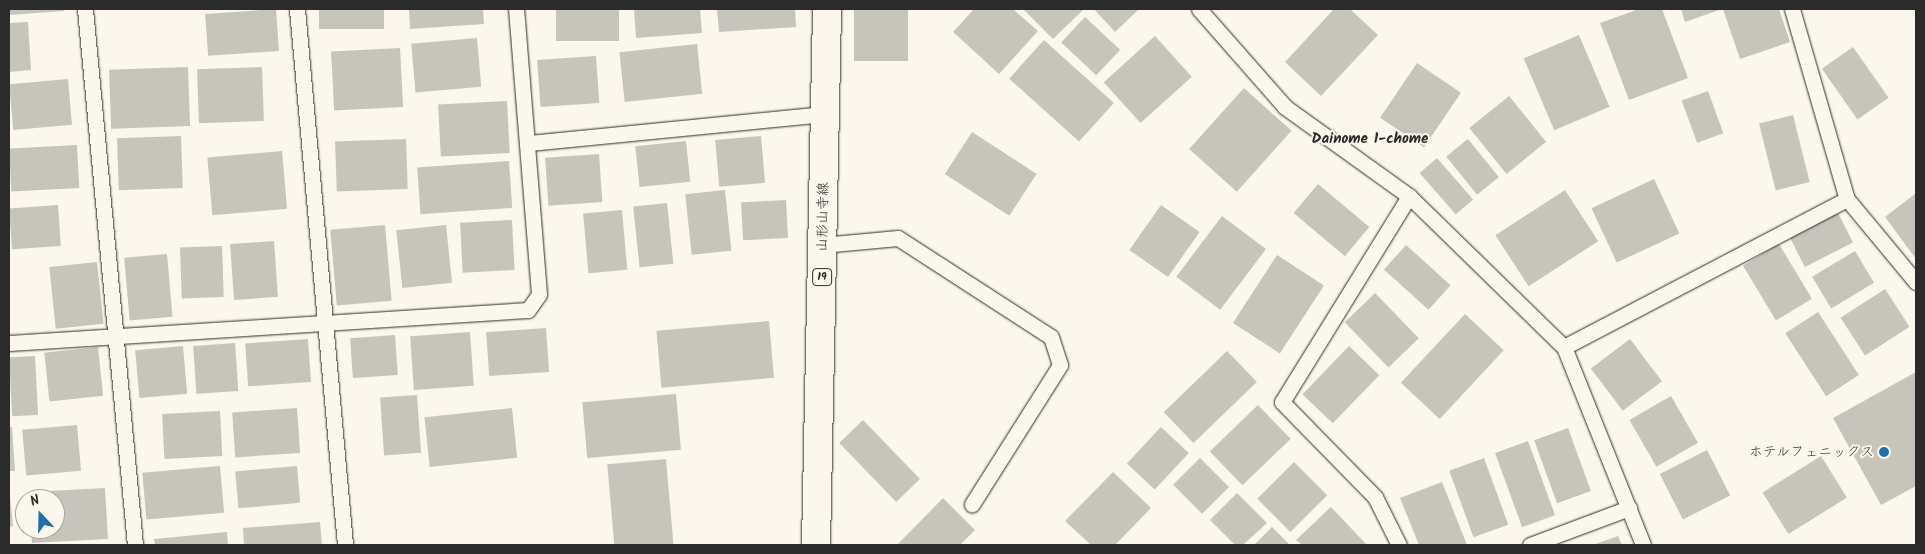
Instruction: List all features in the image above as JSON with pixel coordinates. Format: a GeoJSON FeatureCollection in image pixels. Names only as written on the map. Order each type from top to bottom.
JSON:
{"type":"FeatureCollection","features":[{"type":"Feature","properties":{"kind":"main road","name":"山形山寺線"},"geometry":{"type":"LineString","coordinates":[[816,545],[827,9]]}},
{"type":"Feature","properties":{"kind":"lane"},"geometry":{"type":"LineString","coordinates":[[85,9],[135,545]]}},
{"type":"Feature","properties":{"kind":"lane"},"geometry":{"type":"LineString","coordinates":[[297,9],[346,545]]}},
{"type":"Feature","properties":{"kind":"lane"},"geometry":{"type":"LineString","coordinates":[[9,343],[325,325],[528,310],[539,294],[529,143],[516,9]]}},
{"type":"Feature","properties":{"kind":"lane"},"geometry":{"type":"LineString","coordinates":[[1199,10],[1216,9]]}},
{"type":"Feature","properties":{"kind":"lane"},"geometry":{"type":"LineString","coordinates":[[1792,9],[1847,198],[1916,282]]}},
{"type":"Feature","properties":{"kind":"lane"},"geometry":{"type":"LineString","coordinates":[[1199,10],[1284,106],[1409,196],[1564,348],[1643,545]]}},
{"type":"Feature","properties":{"kind":"lane"},"geometry":{"type":"LineString","coordinates":[[529,143],[825,114]]}},
{"type":"Feature","properties":{"kind":"lane"},"geometry":{"type":"LineString","coordinates":[[1399,545],[1376,497],[1282,402],[1409,196]]}},
{"type":"Feature","properties":{"kind":"lane"},"geometry":{"type":"LineString","coordinates":[[1564,348],[1847,198]]}},
{"type":"Feature","properties":{"kind":"lane"},"geometry":{"type":"LineString","coordinates":[[822,245],[898,238],[1051,337],[1060,365],[972,504]]}},
{"type":"Feature","properties":{"kind":"lane"},"geometry":{"type":"LineString","coordinates":[[1530,545],[1629,508]]}},
{"type":"Feature","properties":{"kind":"building"},"geometry":{"type":"Polygon","coordinates":[[[9,9],[64,9],[64,11],[9,15],[9,9]]]}},
{"type":"Feature","properties":{"kind":"building"},"geometry":{"type":"Polygon","coordinates":[[[276,9],[279,51],[208,56],[205,14],[276,9]]]}},
{"type":"Feature","properties":{"kind":"building"},"geometry":{"type":"Polygon","coordinates":[[[319,9],[384,9],[384,29],[319,29],[319,9]]]}},
{"type":"Feature","properties":{"kind":"building"},"geometry":{"type":"Polygon","coordinates":[[[409,9],[483,9],[484,24],[410,29],[409,9]]]}},
{"type":"Feature","properties":{"kind":"building"},"geometry":{"type":"Polygon","coordinates":[[[556,9],[619,9],[619,41],[556,41],[556,9]]]}},
{"type":"Feature","properties":{"kind":"building"},"geometry":{"type":"Polygon","coordinates":[[[634,9],[700,9],[702,33],[636,38],[634,9]]]}},
{"type":"Feature","properties":{"kind":"building"},"geometry":{"type":"Polygon","coordinates":[[[717,9],[795,9],[796,27],[719,32],[717,9]]]}},
{"type":"Feature","properties":{"kind":"building"},"geometry":{"type":"Polygon","coordinates":[[[854,9],[908,9],[908,61],[854,61],[854,9]]]}},
{"type":"Feature","properties":{"kind":"building"},"geometry":{"type":"Polygon","coordinates":[[[974,9],[1013,9],[1038,31],[999,74],[953,32],[974,9]]]}},
{"type":"Feature","properties":{"kind":"building"},"geometry":{"type":"Polygon","coordinates":[[[1023,9],[1084,9],[1053,39],[1023,9]]]}},
{"type":"Feature","properties":{"kind":"building"},"geometry":{"type":"Polygon","coordinates":[[[1094,9],[1139,9],[1115,32],[1094,9]]]}},
{"type":"Feature","properties":{"kind":"building"},"geometry":{"type":"Polygon","coordinates":[[[1334,9],[1350,9],[1378,35],[1321,96],[1285,62],[1334,9]]]}},
{"type":"Feature","properties":{"kind":"building"},"geometry":{"type":"Polygon","coordinates":[[[1639,9],[1662,9],[1688,78],[1629,100],[1600,23],[1639,9]]]}},
{"type":"Feature","properties":{"kind":"building"},"geometry":{"type":"Polygon","coordinates":[[[1681,9],[1722,9],[1685,22],[1681,9]]]}},
{"type":"Feature","properties":{"kind":"building"},"geometry":{"type":"Polygon","coordinates":[[[1723,9],[1779,9],[1790,42],[1740,59],[1723,9]]]}},
{"type":"Feature","properties":{"kind":"building"},"geometry":{"type":"Polygon","coordinates":[[[1085,17],[1120,50],[1096,75],[1061,43],[1085,17]]]}},
{"type":"Feature","properties":{"kind":"building"},"geometry":{"type":"Polygon","coordinates":[[[28,22],[31,70],[9,72],[9,23],[28,22]]]}},
{"type":"Feature","properties":{"kind":"building"},"geometry":{"type":"Polygon","coordinates":[[[1579,35],[1609,107],[1554,130],[1524,58],[1579,35]]]}},
{"type":"Feature","properties":{"kind":"building"},"geometry":{"type":"Polygon","coordinates":[[[1155,36],[1192,77],[1141,123],[1104,82],[1155,36]]]}},
{"type":"Feature","properties":{"kind":"building"},"geometry":{"type":"Polygon","coordinates":[[[477,38],[481,87],[416,93],[411,44],[477,38]]]}},
{"type":"Feature","properties":{"kind":"building"},"geometry":{"type":"Polygon","coordinates":[[[1044,40],[1114,103],[1079,142],[1009,79],[1044,40]]]}},
{"type":"Feature","properties":{"kind":"building"},"geometry":{"type":"Polygon","coordinates":[[[697,44],[702,94],[625,102],[619,52],[697,44]]]}},
{"type":"Feature","properties":{"kind":"building"},"geometry":{"type":"Polygon","coordinates":[[[1853,47],[1889,98],[1857,120],[1822,69],[1853,47]]]}},
{"type":"Feature","properties":{"kind":"building"},"geometry":{"type":"Polygon","coordinates":[[[400,48],[403,107],[334,111],[331,52],[400,48]]]}},
{"type":"Feature","properties":{"kind":"building"},"geometry":{"type":"Polygon","coordinates":[[[596,56],[599,103],[540,107],[537,60],[596,56]]]}},
{"type":"Feature","properties":{"kind":"building"},"geometry":{"type":"Polygon","coordinates":[[[1417,63],[1461,93],[1424,147],[1380,118],[1417,63]]]}},
{"type":"Feature","properties":{"kind":"building"},"geometry":{"type":"Polygon","coordinates":[[[188,67],[190,126],[111,129],[109,70],[188,67]]]}},
{"type":"Feature","properties":{"kind":"building"},"geometry":{"type":"Polygon","coordinates":[[[262,67],[264,121],[199,123],[197,69],[262,67]]]}},
{"type":"Feature","properties":{"kind":"building"},"geometry":{"type":"Polygon","coordinates":[[[68,79],[72,125],[13,130],[9,84],[68,79]]]}},
{"type":"Feature","properties":{"kind":"building"},"geometry":{"type":"Polygon","coordinates":[[[1244,88],[1292,131],[1237,192],[1189,149],[1244,88]]]}},
{"type":"Feature","properties":{"kind":"building"},"geometry":{"type":"Polygon","coordinates":[[[1708,91],[1723,133],[1697,143],[1682,101],[1708,91]]]}},
{"type":"Feature","properties":{"kind":"building"},"geometry":{"type":"Polygon","coordinates":[[[1509,96],[1546,142],[1506,174],[1469,128],[1509,96]]]}},
{"type":"Feature","properties":{"kind":"building"},"geometry":{"type":"Polygon","coordinates":[[[507,101],[510,153],[441,157],[438,105],[507,101]]]}},
{"type":"Feature","properties":{"kind":"building"},"geometry":{"type":"Polygon","coordinates":[[[1793,115],[1810,182],[1776,190],[1759,123],[1793,115]]]}},
{"type":"Feature","properties":{"kind":"building"},"geometry":{"type":"Polygon","coordinates":[[[972,132],[1037,174],[1009,216],[945,174],[972,132]]]}},
{"type":"Feature","properties":{"kind":"building"},"geometry":{"type":"Polygon","coordinates":[[[181,136],[183,188],[119,190],[117,138],[181,136]]]}},
{"type":"Feature","properties":{"kind":"building"},"geometry":{"type":"Polygon","coordinates":[[[761,136],[765,183],[719,187],[715,140],[761,136]]]}},
{"type":"Feature","properties":{"kind":"building"},"geometry":{"type":"Polygon","coordinates":[[[406,139],[408,189],[337,191],[335,141],[406,139]]]}},
{"type":"Feature","properties":{"kind":"building"},"geometry":{"type":"Polygon","coordinates":[[[1468,139],[1499,177],[1477,195],[1446,157],[1468,139]]]}},
{"type":"Feature","properties":{"kind":"building"},"geometry":{"type":"Polygon","coordinates":[[[686,141],[690,182],[640,187],[635,146],[686,141]]]}},
{"type":"Feature","properties":{"kind":"building"},"geometry":{"type":"Polygon","coordinates":[[[77,145],[79,188],[11,191],[9,149],[77,145]]]}},
{"type":"Feature","properties":{"kind":"building"},"geometry":{"type":"Polygon","coordinates":[[[282,151],[287,209],[212,215],[207,158],[282,151]]]}},
{"type":"Feature","properties":{"kind":"building"},"geometry":{"type":"Polygon","coordinates":[[[599,154],[602,202],[548,206],[545,158],[599,154]]]}},
{"type":"Feature","properties":{"kind":"building"},"geometry":{"type":"Polygon","coordinates":[[[1437,158],[1473,200],[1456,215],[1420,173],[1437,158]]]}},
{"type":"Feature","properties":{"kind":"building"},"geometry":{"type":"Polygon","coordinates":[[[509,161],[512,208],[421,214],[417,167],[509,161]]]}},
{"type":"Feature","properties":{"kind":"building"},"geometry":{"type":"Polygon","coordinates":[[[1654,179],[1679,233],[1617,263],[1591,208],[1654,179]]]}},
{"type":"Feature","properties":{"kind":"building"},"geometry":{"type":"Polygon","coordinates":[[[1318,184],[1369,227],[1345,256],[1294,213],[1318,184]]]}},
{"type":"Feature","properties":{"kind":"building"},"geometry":{"type":"Polygon","coordinates":[[[725,190],[731,251],[692,255],[685,194],[725,190]]]}},
{"type":"Feature","properties":{"kind":"building"},"geometry":{"type":"Polygon","coordinates":[[[1565,190],[1598,241],[1529,286],[1495,235],[1565,190]]]}},
{"type":"Feature","properties":{"kind":"building"},"geometry":{"type":"Polygon","coordinates":[[[1916,193],[1916,259],[1885,217],[1916,193]]]}},
{"type":"Feature","properties":{"kind":"building"},"geometry":{"type":"Polygon","coordinates":[[[786,200],[788,238],[743,240],[741,202],[786,200]]]}},
{"type":"Feature","properties":{"kind":"building"},"geometry":{"type":"Polygon","coordinates":[[[667,203],[673,264],[640,267],[633,207],[667,203]]]}},
{"type":"Feature","properties":{"kind":"building"},"geometry":{"type":"Polygon","coordinates":[[[58,205],[61,246],[12,249],[9,208],[58,205]]]}},
{"type":"Feature","properties":{"kind":"building"},"geometry":{"type":"Polygon","coordinates":[[[1161,205],[1200,232],[1168,277],[1129,250],[1161,205]]]}},
{"type":"Feature","properties":{"kind":"building"},"geometry":{"type":"Polygon","coordinates":[[[622,210],[627,270],[588,273],[583,213],[622,210]]]}},
{"type":"Feature","properties":{"kind":"building"},"geometry":{"type":"Polygon","coordinates":[[[1838,213],[1853,242],[1805,267],[1790,238],[1838,213]]]}},
{"type":"Feature","properties":{"kind":"building"},"geometry":{"type":"Polygon","coordinates":[[[1222,216],[1266,249],[1220,310],[1176,277],[1222,216]]]}},
{"type":"Feature","properties":{"kind":"building"},"geometry":{"type":"Polygon","coordinates":[[[512,220],[515,270],[463,273],[460,223],[512,220]]]}},
{"type":"Feature","properties":{"kind":"building"},"geometry":{"type":"Polygon","coordinates":[[[385,225],[392,301],[337,306],[330,230],[385,225]]]}},
{"type":"Feature","properties":{"kind":"building"},"geometry":{"type":"Polygon","coordinates":[[[446,225],[452,283],[402,288],[396,230],[446,225]]]}},
{"type":"Feature","properties":{"kind":"building"},"geometry":{"type":"Polygon","coordinates":[[[274,241],[278,297],[234,300],[230,244],[274,241]]]}},
{"type":"Feature","properties":{"kind":"building"},"geometry":{"type":"Polygon","coordinates":[[[1779,244],[1812,299],[1776,320],[1743,266],[1779,244]]]}},
{"type":"Feature","properties":{"kind":"building"},"geometry":{"type":"Polygon","coordinates":[[[1406,245],[1451,285],[1429,310],[1384,270],[1406,245]]]}},
{"type":"Feature","properties":{"kind":"building"},"geometry":{"type":"Polygon","coordinates":[[[222,246],[224,297],[182,298],[180,247],[222,246]]]}},
{"type":"Feature","properties":{"kind":"building"},"geometry":{"type":"Polygon","coordinates":[[[1855,251],[1874,283],[1831,308],[1812,277],[1855,251]]]}},
{"type":"Feature","properties":{"kind":"building"},"geometry":{"type":"Polygon","coordinates":[[[167,254],[172,317],[130,321],[124,258],[167,254]]]}},
{"type":"Feature","properties":{"kind":"building"},"geometry":{"type":"Polygon","coordinates":[[[1277,255],[1324,285],[1280,353],[1233,323],[1277,255]]]}},
{"type":"Feature","properties":{"kind":"building"},"geometry":{"type":"Polygon","coordinates":[[[97,262],[103,324],[56,329],[49,267],[97,262]]]}},
{"type":"Feature","properties":{"kind":"building"},"geometry":{"type":"Polygon","coordinates":[[[1885,289],[1910,327],[1865,356],[1841,318],[1885,289]]]}},
{"type":"Feature","properties":{"kind":"building"},"geometry":{"type":"Polygon","coordinates":[[[1375,293],[1419,338],[1389,367],[1345,322],[1375,293]]]}},
{"type":"Feature","properties":{"kind":"building"},"geometry":{"type":"Polygon","coordinates":[[[1818,312],[1859,375],[1826,396],[1785,333],[1818,312]]]}},
{"type":"Feature","properties":{"kind":"building"},"geometry":{"type":"Polygon","coordinates":[[[1465,314],[1504,350],[1440,419],[1401,383],[1465,314]]]}},
{"type":"Feature","properties":{"kind":"building"},"geometry":{"type":"Polygon","coordinates":[[[769,321],[774,378],[661,388],[656,331],[769,321]]]}},
{"type":"Feature","properties":{"kind":"building"},"geometry":{"type":"Polygon","coordinates":[[[546,328],[549,372],[489,376],[486,332],[546,328]]]}},
{"type":"Feature","properties":{"kind":"building"},"geometry":{"type":"Polygon","coordinates":[[[470,332],[474,386],[414,390],[410,336],[470,332]]]}},
{"type":"Feature","properties":{"kind":"building"},"geometry":{"type":"Polygon","coordinates":[[[395,335],[398,375],[353,378],[350,338],[395,335]]]}},
{"type":"Feature","properties":{"kind":"building"},"geometry":{"type":"Polygon","coordinates":[[[308,339],[311,382],[248,386],[245,343],[308,339]]]}},
{"type":"Feature","properties":{"kind":"building"},"geometry":{"type":"Polygon","coordinates":[[[1630,339],[1662,381],[1623,411],[1591,368],[1630,339]]]}},
{"type":"Feature","properties":{"kind":"building"},"geometry":{"type":"Polygon","coordinates":[[[235,343],[238,391],[196,394],[193,346],[235,343]]]}},
{"type":"Feature","properties":{"kind":"building"},"geometry":{"type":"Polygon","coordinates":[[[183,346],[187,394],[139,398],[135,350],[183,346]]]}},
{"type":"Feature","properties":{"kind":"building"},"geometry":{"type":"Polygon","coordinates":[[[1349,346],[1379,375],[1333,423],[1302,394],[1349,346]]]}},
{"type":"Feature","properties":{"kind":"building"},"geometry":{"type":"Polygon","coordinates":[[[98,347],[103,396],[49,401],[44,353],[98,347]]]}},
{"type":"Feature","properties":{"kind":"building"},"geometry":{"type":"Polygon","coordinates":[[[1227,351],[1257,382],[1194,443],[1164,412],[1227,351]]]}},
{"type":"Feature","properties":{"kind":"building"},"geometry":{"type":"Polygon","coordinates":[[[35,356],[38,415],[12,416],[9,357],[35,356]]]}},
{"type":"Feature","properties":{"kind":"building","name":"ホテルフェニックス"},"geometry":{"type":"Polygon","coordinates":[[[1916,372],[1916,486],[1881,505],[1833,418],[1916,372]]]}},
{"type":"Feature","properties":{"kind":"building"},"geometry":{"type":"Polygon","coordinates":[[[676,394],[681,450],[587,458],[582,402],[676,394]]]}},
{"type":"Feature","properties":{"kind":"building"},"geometry":{"type":"Polygon","coordinates":[[[417,395],[421,453],[384,455],[380,398],[417,395]]]}},
{"type":"Feature","properties":{"kind":"building"},"geometry":{"type":"Polygon","coordinates":[[[1671,396],[1698,443],[1656,467],[1629,420],[1671,396]]]}},
{"type":"Feature","properties":{"kind":"building"},"geometry":{"type":"Polygon","coordinates":[[[1258,405],[1291,439],[1242,485],[1210,452],[1258,405]]]}},
{"type":"Feature","properties":{"kind":"building"},"geometry":{"type":"Polygon","coordinates":[[[297,408],[300,453],[235,457],[232,413],[297,408]]]}},
{"type":"Feature","properties":{"kind":"building"},"geometry":{"type":"Polygon","coordinates":[[[512,408],[517,458],[430,467],[424,417],[512,408]]]}},
{"type":"Feature","properties":{"kind":"building"},"geometry":{"type":"Polygon","coordinates":[[[220,411],[222,456],[164,459],[162,414],[220,411]]]}},
{"type":"Feature","properties":{"kind":"building"},"geometry":{"type":"Polygon","coordinates":[[[863,420],[920,479],[896,502],[839,443],[863,420]]]}},
{"type":"Feature","properties":{"kind":"building"},"geometry":{"type":"Polygon","coordinates":[[[77,425],[81,471],[26,476],[22,430],[77,425]]]}},
{"type":"Feature","properties":{"kind":"building"},"geometry":{"type":"Polygon","coordinates":[[[12,427],[15,471],[9,471],[9,428],[12,427]]]}},
{"type":"Feature","properties":{"kind":"building"},"geometry":{"type":"Polygon","coordinates":[[[1161,427],[1189,453],[1155,489],[1127,464],[1161,427]]]}},
{"type":"Feature","properties":{"kind":"building"},"geometry":{"type":"Polygon","coordinates":[[[1568,428],[1591,491],[1557,503],[1534,440],[1568,428]]]}},
{"type":"Feature","properties":{"kind":"building"},"geometry":{"type":"Polygon","coordinates":[[[1528,441],[1555,515],[1522,527],[1495,453],[1528,441]]]}},
{"type":"Feature","properties":{"kind":"building"},"geometry":{"type":"Polygon","coordinates":[[[1707,450],[1730,495],[1683,520],[1660,474],[1707,450]]]}},
{"type":"Feature","properties":{"kind":"building"},"geometry":{"type":"Polygon","coordinates":[[[1821,456],[1847,498],[1788,534],[1762,493],[1821,456]]]}},
{"type":"Feature","properties":{"kind":"building"},"geometry":{"type":"Polygon","coordinates":[[[1200,458],[1229,487],[1202,514],[1173,485],[1200,458]]]}},
{"type":"Feature","properties":{"kind":"building"},"geometry":{"type":"Polygon","coordinates":[[[1484,458],[1508,525],[1474,537],[1449,471],[1484,458]]]}},
{"type":"Feature","properties":{"kind":"building"},"geometry":{"type":"Polygon","coordinates":[[[666,459],[673,545],[614,545],[607,464],[666,459]]]}},
{"type":"Feature","properties":{"kind":"building"},"geometry":{"type":"Polygon","coordinates":[[[1294,462],[1327,495],[1290,532],[1257,499],[1294,462]]]}},
{"type":"Feature","properties":{"kind":"building"},"geometry":{"type":"Polygon","coordinates":[[[220,466],[224,513],[146,520],[142,473],[220,466]]]}},
{"type":"Feature","properties":{"kind":"building"},"geometry":{"type":"Polygon","coordinates":[[[297,466],[300,503],[238,508],[235,471],[297,466]]]}},
{"type":"Feature","properties":{"kind":"building"},"geometry":{"type":"Polygon","coordinates":[[[1113,472],[1151,508],[1115,545],[1091,545],[1065,521],[1113,472]]]}},
{"type":"Feature","properties":{"kind":"building"},"geometry":{"type":"Polygon","coordinates":[[[1442,482],[1467,545],[1419,545],[1400,498],[1442,482]]]}},
{"type":"Feature","properties":{"kind":"building"},"geometry":{"type":"Polygon","coordinates":[[[9,487],[13,526],[9,527],[9,487]]]}},
{"type":"Feature","properties":{"kind":"building"},"geometry":{"type":"Polygon","coordinates":[[[105,488],[108,539],[32,543],[32,539],[65,539],[65,490],[105,488]]]}},
{"type":"Feature","properties":{"kind":"building"},"geometry":{"type":"Polygon","coordinates":[[[1237,493],[1267,523],[1243,545],[1235,545],[1210,520],[1237,493]]]}},
{"type":"Feature","properties":{"kind":"building"},"geometry":{"type":"Polygon","coordinates":[[[943,498],[975,530],[960,545],[897,545],[943,498]]]}},
{"type":"Feature","properties":{"kind":"building"},"geometry":{"type":"Polygon","coordinates":[[[1331,507],[1367,545],[1302,545],[1296,540],[1331,507]]]}},
{"type":"Feature","properties":{"kind":"building"},"geometry":{"type":"Polygon","coordinates":[[[320,522],[322,545],[244,545],[243,528],[320,522]]]}},
{"type":"Feature","properties":{"kind":"building"},"geometry":{"type":"Polygon","coordinates":[[[1272,527],[1290,545],[1254,545],[1272,527]]]}},
{"type":"Feature","properties":{"kind":"building"},"geometry":{"type":"Polygon","coordinates":[[[227,532],[228,545],[155,545],[154,539],[227,532]]]}},
{"type":"Feature","properties":{"kind":"building"},"geometry":{"type":"Polygon","coordinates":[[[1618,536],[1622,545],[1593,545],[1618,536]]]}},
{"type":"Feature","properties":{"kind":"place","name":"ホテルフェニックス"},"geometry":{"type":"Point","coordinates":[1884,452]}},
{"type":"Feature","properties":{"kind":"district","name":"Dainome 1-chome"},"geometry":{"type":"Point","coordinates":[1370,140]}}]}
